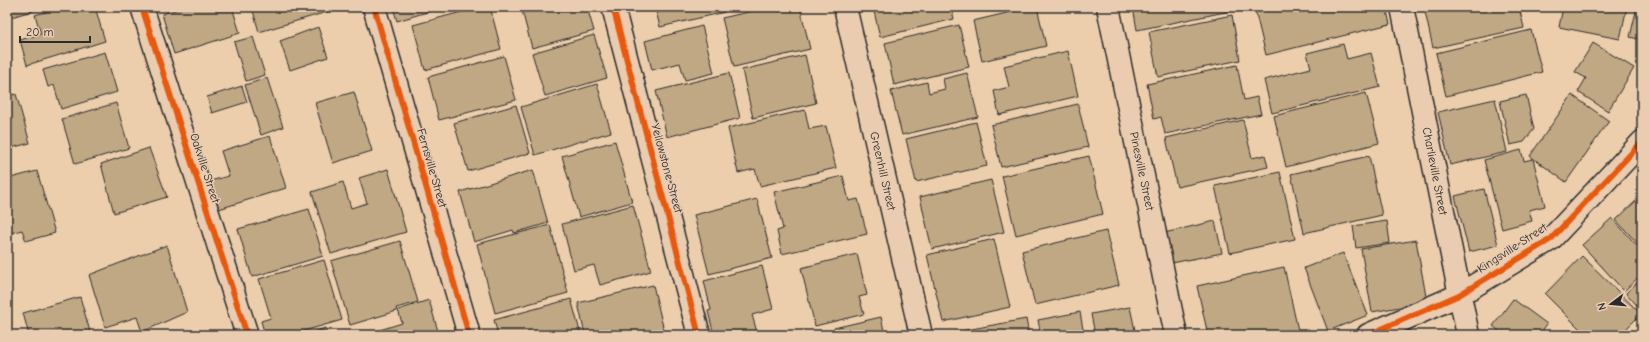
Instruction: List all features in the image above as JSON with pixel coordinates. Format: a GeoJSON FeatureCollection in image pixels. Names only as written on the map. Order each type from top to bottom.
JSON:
{"type":"FeatureCollection","features":[{"type":"Feature","properties":{"kind":"street","name":"Oakville Street"},"geometry":{"type":"LineString","coordinates":[[142,7],[247,335]]}},
{"type":"Feature","properties":{"kind":"street","name":"Fernsville Street"},"geometry":{"type":"LineString","coordinates":[[374,7],[469,335]]}},
{"type":"Feature","properties":{"kind":"street","name":"Yellowstone Street"},"geometry":{"type":"LineString","coordinates":[[613,7],[699,335]]}},
{"type":"Feature","properties":{"kind":"street","name":"Greenhill Street"},"geometry":{"type":"LineString","coordinates":[[845,7],[920,335]]}},
{"type":"Feature","properties":{"kind":"street","name":"Pinesville Street"},"geometry":{"type":"LineString","coordinates":[[1108,7],[1176,335]]}},
{"type":"Feature","properties":{"kind":"street","name":"Charlieville Street"},"geometry":{"type":"LineString","coordinates":[[1402,7],[1468,335]]}},
{"type":"Feature","properties":{"kind":"street","name":"Kingsville Street"},"geometry":{"type":"LineString","coordinates":[[1368,335],[1459,295],[1551,239],[1642,142]]}},
{"type":"Feature","properties":{"kind":"building"},"geometry":{"type":"Polygon","coordinates":[[[8,7],[46,7],[11,17],[8,7]]]}},
{"type":"Feature","properties":{"kind":"building"},"geometry":{"type":"Polygon","coordinates":[[[63,7],[95,7],[105,41],[27,65],[20,40],[41,34],[35,15],[63,7]]]}},
{"type":"Feature","properties":{"kind":"building"},"geometry":{"type":"Polygon","coordinates":[[[184,7],[232,7],[240,33],[174,54],[162,14],[184,7]]]}},
{"type":"Feature","properties":{"kind":"building"},"geometry":{"type":"Polygon","coordinates":[[[252,7],[344,7],[259,32],[252,7]]]}},
{"type":"Feature","properties":{"kind":"building"},"geometry":{"type":"Polygon","coordinates":[[[393,7],[444,7],[397,21],[393,7]]]}},
{"type":"Feature","properties":{"kind":"building"},"geometry":{"type":"Polygon","coordinates":[[[480,7],[490,7],[501,49],[425,70],[413,25],[480,7]]]}},
{"type":"Feature","properties":{"kind":"building"},"geometry":{"type":"Polygon","coordinates":[[[521,7],[587,7],[594,31],[532,48],[521,7]]]}},
{"type":"Feature","properties":{"kind":"building"},"geometry":{"type":"Polygon","coordinates":[[[655,7],[724,7],[725,12],[660,27],[655,7]]]}},
{"type":"Feature","properties":{"kind":"building"},"geometry":{"type":"Polygon","coordinates":[[[770,7],[800,7],[810,49],[734,67],[722,18],[770,7]]]}},
{"type":"Feature","properties":{"kind":"building"},"geometry":{"type":"Polygon","coordinates":[[[873,7],[951,7],[954,19],[880,37],[873,7]]]}},
{"type":"Feature","properties":{"kind":"building"},"geometry":{"type":"Polygon","coordinates":[[[1037,7],[1046,46],[982,61],[973,21],[1037,7]]]}},
{"type":"Feature","properties":{"kind":"building"},"geometry":{"type":"Polygon","coordinates":[[[1133,7],[1234,7],[1235,10],[1137,30],[1133,7]]]}},
{"type":"Feature","properties":{"kind":"building"},"geometry":{"type":"Polygon","coordinates":[[[1266,7],[1386,7],[1390,24],[1266,55],[1255,10],[1266,7]]]}},
{"type":"Feature","properties":{"kind":"building"},"geometry":{"type":"Polygon","coordinates":[[[1424,7],[1519,7],[1524,28],[1433,48],[1424,7]]]}},
{"type":"Feature","properties":{"kind":"building"},"geometry":{"type":"Polygon","coordinates":[[[1563,7],[1627,7],[1620,39],[1559,27],[1563,7]]]}},
{"type":"Feature","properties":{"kind":"building"},"geometry":{"type":"Polygon","coordinates":[[[1637,7],[1642,7],[1642,40],[1630,37],[1637,7]]]}},
{"type":"Feature","properties":{"kind":"building"},"geometry":{"type":"Polygon","coordinates":[[[1232,15],[1240,60],[1158,77],[1149,32],[1232,15]]]}},
{"type":"Feature","properties":{"kind":"building"},"geometry":{"type":"Polygon","coordinates":[[[959,25],[969,67],[894,85],[885,43],[959,25]]]}},
{"type":"Feature","properties":{"kind":"building"},"geometry":{"type":"Polygon","coordinates":[[[702,26],[714,73],[685,80],[680,63],[652,70],[645,41],[702,26]]]}},
{"type":"Feature","properties":{"kind":"building"},"geometry":{"type":"Polygon","coordinates":[[[318,27],[328,57],[290,70],[280,41],[318,27]]]}},
{"type":"Feature","properties":{"kind":"building"},"geometry":{"type":"Polygon","coordinates":[[[1531,30],[1542,72],[1446,96],[1436,53],[1531,30]]]}},
{"type":"Feature","properties":{"kind":"building"},"geometry":{"type":"Polygon","coordinates":[[[594,35],[607,78],[545,96],[532,53],[594,35]]]}},
{"type":"Feature","properties":{"kind":"building"},"geometry":{"type":"Polygon","coordinates":[[[253,37],[265,75],[246,81],[234,42],[253,37]]]}},
{"type":"Feature","properties":{"kind":"building"},"geometry":{"type":"Polygon","coordinates":[[[1593,43],[1634,68],[1608,111],[1578,92],[1586,78],[1575,72],[1593,43]]]}},
{"type":"Feature","properties":{"kind":"building"},"geometry":{"type":"Polygon","coordinates":[[[1343,44],[1347,59],[1371,53],[1380,87],[1272,113],[1264,80],[1311,68],[1307,53],[1343,44]]]}},
{"type":"Feature","properties":{"kind":"building"},"geometry":{"type":"Polygon","coordinates":[[[1068,51],[1078,96],[999,115],[994,91],[1009,87],[1004,66],[1068,51]]]}},
{"type":"Feature","properties":{"kind":"building"},"geometry":{"type":"Polygon","coordinates":[[[105,52],[117,92],[61,109],[54,85],[48,87],[43,70],[105,52]]]}},
{"type":"Feature","properties":{"kind":"building"},"geometry":{"type":"Polygon","coordinates":[[[805,55],[816,103],[753,118],[742,70],[805,55]]]}},
{"type":"Feature","properties":{"kind":"building"},"geometry":{"type":"Polygon","coordinates":[[[504,56],[516,100],[439,120],[428,77],[504,56]]]}},
{"type":"Feature","properties":{"kind":"building"},"geometry":{"type":"Polygon","coordinates":[[[1237,65],[1244,100],[1257,97],[1261,114],[1165,134],[1161,117],[1154,119],[1147,84],[1237,65]]]}},
{"type":"Feature","properties":{"kind":"building"},"geometry":{"type":"Polygon","coordinates":[[[729,73],[740,118],[667,137],[656,91],[729,73]]]}},
{"type":"Feature","properties":{"kind":"building"},"geometry":{"type":"Polygon","coordinates":[[[967,73],[978,117],[902,135],[891,91],[927,82],[929,93],[945,89],[943,79],[967,73]]]}},
{"type":"Feature","properties":{"kind":"building"},"geometry":{"type":"Polygon","coordinates":[[[267,78],[283,127],[261,135],[245,85],[267,78]]]}},
{"type":"Feature","properties":{"kind":"building"},"geometry":{"type":"Polygon","coordinates":[[[597,84],[611,132],[535,155],[521,107],[597,84]]]}},
{"type":"Feature","properties":{"kind":"building"},"geometry":{"type":"Polygon","coordinates":[[[242,86],[247,102],[212,113],[207,97],[242,86]]]}},
{"type":"Feature","properties":{"kind":"building"},"geometry":{"type":"Polygon","coordinates":[[[354,92],[372,151],[333,163],[315,103],[354,92]]]}},
{"type":"Feature","properties":{"kind":"building"},"geometry":{"type":"Polygon","coordinates":[[[1366,93],[1379,143],[1286,167],[1274,116],[1366,93]]]}},
{"type":"Feature","properties":{"kind":"building"},"geometry":{"type":"Polygon","coordinates":[[[16,94],[30,143],[7,149],[7,96],[16,94]]]}},
{"type":"Feature","properties":{"kind":"building"},"geometry":{"type":"Polygon","coordinates":[[[1526,95],[1534,129],[1524,142],[1510,145],[1500,101],[1526,95]]]}},
{"type":"Feature","properties":{"kind":"building"},"geometry":{"type":"Polygon","coordinates":[[[1572,95],[1609,121],[1566,182],[1530,156],[1572,95]]]}},
{"type":"Feature","properties":{"kind":"building"},"geometry":{"type":"Polygon","coordinates":[[[1495,99],[1507,152],[1450,165],[1438,112],[1495,99]]]}},
{"type":"Feature","properties":{"kind":"building"},"geometry":{"type":"Polygon","coordinates":[[[116,103],[129,148],[75,164],[62,119],[116,103]]]}},
{"type":"Feature","properties":{"kind":"building"},"geometry":{"type":"Polygon","coordinates":[[[1078,104],[1088,147],[1001,167],[991,125],[1078,104]]]}},
{"type":"Feature","properties":{"kind":"building"},"geometry":{"type":"Polygon","coordinates":[[[516,105],[530,153],[468,171],[454,123],[516,105]]]}},
{"type":"Feature","properties":{"kind":"building"},"geometry":{"type":"Polygon","coordinates":[[[805,110],[809,129],[826,126],[836,168],[760,186],[755,169],[738,173],[728,128],[805,110]]]}},
{"type":"Feature","properties":{"kind":"building"},"geometry":{"type":"Polygon","coordinates":[[[1243,120],[1252,158],[1265,155],[1268,167],[1177,187],[1166,138],[1243,120]]]}},
{"type":"Feature","properties":{"kind":"building"},"geometry":{"type":"Polygon","coordinates":[[[976,122],[987,166],[916,182],[906,139],[976,122]]]}},
{"type":"Feature","properties":{"kind":"building"},"geometry":{"type":"Polygon","coordinates":[[[270,136],[286,188],[219,209],[210,181],[229,176],[221,151],[270,136]]]}},
{"type":"Feature","properties":{"kind":"building"},"geometry":{"type":"Polygon","coordinates":[[[615,141],[632,202],[579,217],[562,156],[615,141]]]}},
{"type":"Feature","properties":{"kind":"building"},"geometry":{"type":"Polygon","coordinates":[[[149,148],[167,197],[114,213],[101,164],[149,148]]]}},
{"type":"Feature","properties":{"kind":"building"},"geometry":{"type":"Polygon","coordinates":[[[1521,150],[1524,161],[1533,159],[1545,206],[1529,210],[1532,221],[1502,229],[1484,160],[1521,150]]]}},
{"type":"Feature","properties":{"kind":"building"},"geometry":{"type":"Polygon","coordinates":[[[1089,156],[1103,214],[1016,235],[1002,176],[1089,156]]]}},
{"type":"Feature","properties":{"kind":"building"},"geometry":{"type":"Polygon","coordinates":[[[1369,156],[1382,215],[1304,233],[1291,174],[1369,156]]]}},
{"type":"Feature","properties":{"kind":"building"},"geometry":{"type":"Polygon","coordinates":[[[388,169],[406,232],[331,254],[312,192],[343,182],[351,208],[367,203],[359,178],[388,169]]]}},
{"type":"Feature","properties":{"kind":"building"},"geometry":{"type":"Polygon","coordinates":[[[533,170],[548,223],[514,233],[513,230],[474,242],[460,192],[533,170]]]}},
{"type":"Feature","properties":{"kind":"building"},"geometry":{"type":"Polygon","coordinates":[[[37,171],[55,233],[26,241],[22,230],[7,234],[7,179],[37,171]]]}},
{"type":"Feature","properties":{"kind":"building"},"geometry":{"type":"Polygon","coordinates":[[[1280,172],[1295,239],[1230,253],[1215,186],[1280,172]]]}},
{"type":"Feature","properties":{"kind":"building"},"geometry":{"type":"Polygon","coordinates":[[[843,176],[849,201],[858,199],[867,234],[782,254],[777,231],[783,229],[774,192],[843,176]]]}},
{"type":"Feature","properties":{"kind":"building"},"geometry":{"type":"Polygon","coordinates":[[[991,180],[1004,232],[932,249],[920,197],[991,180]]]}},
{"type":"Feature","properties":{"kind":"building"},"geometry":{"type":"Polygon","coordinates":[[[1484,189],[1498,245],[1469,252],[1455,196],[1484,189]]]}},
{"type":"Feature","properties":{"kind":"building"},"geometry":{"type":"Polygon","coordinates":[[[1642,195],[1642,248],[1616,220],[1642,195]]]}},
{"type":"Feature","properties":{"kind":"building"},"geometry":{"type":"Polygon","coordinates":[[[757,199],[772,258],[709,274],[694,215],[757,199]]]}},
{"type":"Feature","properties":{"kind":"building"},"geometry":{"type":"Polygon","coordinates":[[[633,205],[651,271],[600,285],[594,265],[574,270],[562,224],[633,205]]]}},
{"type":"Feature","properties":{"kind":"building"},"geometry":{"type":"Polygon","coordinates":[[[309,209],[323,256],[252,277],[238,229],[309,209]]]}},
{"type":"Feature","properties":{"kind":"building"},"geometry":{"type":"Polygon","coordinates":[[[1612,218],[1642,251],[1642,274],[1624,291],[1582,245],[1612,218]]]}},
{"type":"Feature","properties":{"kind":"building"},"geometry":{"type":"Polygon","coordinates":[[[1215,221],[1222,253],[1167,264],[1160,234],[1215,221]]]}},
{"type":"Feature","properties":{"kind":"building"},"geometry":{"type":"Polygon","coordinates":[[[1387,221],[1390,243],[1356,248],[1353,226],[1387,221]]]}},
{"type":"Feature","properties":{"kind":"building"},"geometry":{"type":"Polygon","coordinates":[[[550,225],[568,293],[495,313],[477,244],[550,225]]]}},
{"type":"Feature","properties":{"kind":"building"},"geometry":{"type":"Polygon","coordinates":[[[1106,231],[1119,285],[1035,305],[1022,251],[1106,231]]]}},
{"type":"Feature","properties":{"kind":"building"},"geometry":{"type":"Polygon","coordinates":[[[994,239],[1010,307],[943,322],[927,255],[994,239]]]}},
{"type":"Feature","properties":{"kind":"building"},"geometry":{"type":"Polygon","coordinates":[[[1416,240],[1427,302],[1372,312],[1361,249],[1416,240]]]}},
{"type":"Feature","properties":{"kind":"building"},"geometry":{"type":"Polygon","coordinates":[[[400,241],[418,302],[396,308],[397,311],[350,325],[331,261],[400,241]]]}},
{"type":"Feature","properties":{"kind":"building"},"geometry":{"type":"Polygon","coordinates":[[[167,245],[187,312],[142,332],[137,317],[105,327],[89,275],[167,245]]]}},
{"type":"Feature","properties":{"kind":"building"},"geometry":{"type":"Polygon","coordinates":[[[1343,253],[1368,315],[1328,331],[1304,268],[1343,253]]]}},
{"type":"Feature","properties":{"kind":"building"},"geometry":{"type":"Polygon","coordinates":[[[857,254],[867,295],[859,297],[864,314],[815,326],[801,268],[857,254]]]}},
{"type":"Feature","properties":{"kind":"building"},"geometry":{"type":"Polygon","coordinates":[[[1582,256],[1641,314],[1620,335],[1586,335],[1545,294],[1582,256]]]}},
{"type":"Feature","properties":{"kind":"building"},"geometry":{"type":"Polygon","coordinates":[[[324,260],[342,320],[290,335],[265,335],[261,321],[271,318],[259,279],[324,260]]]}},
{"type":"Feature","properties":{"kind":"building"},"geometry":{"type":"Polygon","coordinates":[[[762,266],[773,309],[752,315],[757,332],[744,335],[714,335],[708,311],[711,310],[704,281],[762,266]]]}},
{"type":"Feature","properties":{"kind":"building"},"geometry":{"type":"Polygon","coordinates":[[[1284,267],[1299,335],[1208,335],[1197,286],[1284,267]]]}},
{"type":"Feature","properties":{"kind":"building"},"geometry":{"type":"Polygon","coordinates":[[[1642,278],[1642,311],[1626,293],[1642,278]]]}},
{"type":"Feature","properties":{"kind":"building"},"geometry":{"type":"Polygon","coordinates":[[[653,285],[665,335],[585,335],[578,303],[653,285]]]}},
{"type":"Feature","properties":{"kind":"building"},"geometry":{"type":"Polygon","coordinates":[[[80,297],[91,335],[29,335],[23,313],[80,297]]]}},
{"type":"Feature","properties":{"kind":"building"},"geometry":{"type":"Polygon","coordinates":[[[571,299],[581,335],[498,335],[494,320],[571,299]]]}},
{"type":"Feature","properties":{"kind":"building"},"geometry":{"type":"Polygon","coordinates":[[[1513,299],[1547,324],[1539,335],[1496,335],[1499,331],[1493,326],[1513,299]]]}},
{"type":"Feature","properties":{"kind":"building"},"geometry":{"type":"Polygon","coordinates":[[[429,300],[439,335],[364,335],[402,323],[398,310],[429,300]]]}},
{"type":"Feature","properties":{"kind":"building"},"geometry":{"type":"Polygon","coordinates":[[[1130,307],[1136,335],[1095,335],[1091,314],[1130,307]]]}},
{"type":"Feature","properties":{"kind":"building"},"geometry":{"type":"Polygon","coordinates":[[[1080,312],[1084,335],[1041,335],[1038,320],[1080,312]]]}},
{"type":"Feature","properties":{"kind":"building"},"geometry":{"type":"Polygon","coordinates":[[[881,317],[885,335],[836,335],[834,328],[881,317]]]}},
{"type":"Feature","properties":{"kind":"building"},"geometry":{"type":"Polygon","coordinates":[[[1026,319],[1029,335],[939,335],[1026,319]]]}},
{"type":"Feature","properties":{"kind":"building"},"geometry":{"type":"Polygon","coordinates":[[[325,328],[328,335],[305,335],[325,328]]]}},
{"type":"Feature","properties":{"kind":"cycle path"},"geometry":{"type":"LineString","coordinates":[[142,7],[247,335]]}},
{"type":"Feature","properties":{"kind":"cycle path"},"geometry":{"type":"LineString","coordinates":[[374,7],[469,335]]}},
{"type":"Feature","properties":{"kind":"cycle path"},"geometry":{"type":"LineString","coordinates":[[613,7],[699,335]]}},
{"type":"Feature","properties":{"kind":"cycle path"},"geometry":{"type":"LineString","coordinates":[[1368,335],[1459,295],[1551,239],[1642,142]]}}]}
